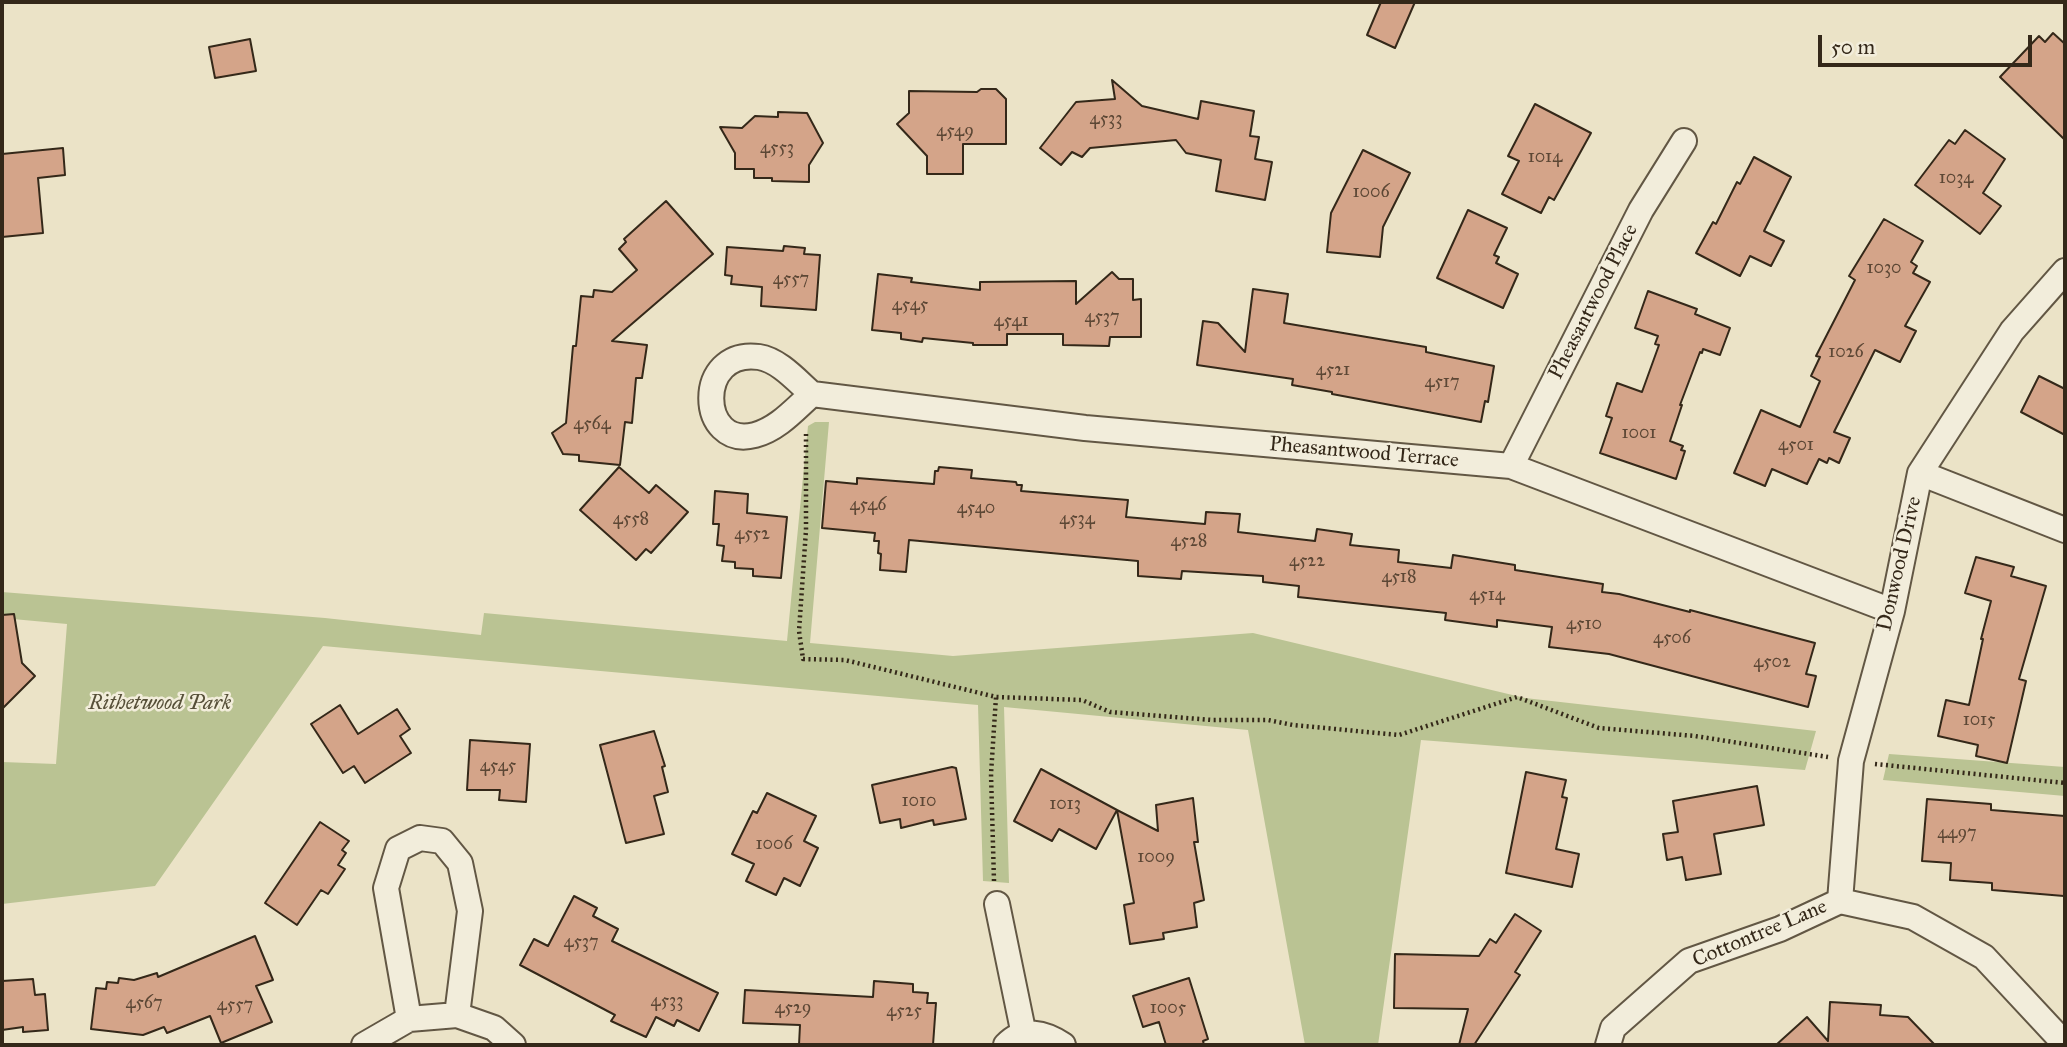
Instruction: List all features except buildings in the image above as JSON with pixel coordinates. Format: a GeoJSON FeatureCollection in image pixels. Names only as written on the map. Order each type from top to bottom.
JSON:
{"type":"FeatureCollection","features":[{"type":"Feature","properties":{"kind":"street","name":"Pheasantwood Place"},"geometry":{"type":"LineString","coordinates":[[1511,466],[1641,210],[1684,141]]}},
{"type":"Feature","properties":{"kind":"street","name":"Donwood Drive"},"geometry":{"type":"LineString","coordinates":[[1840,901],[1851,761],[1892,611],[1920,473],[2012,331],[2065,271]]}},
{"type":"Feature","properties":{"kind":"street","name":"Pheasantwood Terrace"},"geometry":{"type":"LineString","coordinates":[[812,394],[1085,428],[1511,466],[1892,611]]}},
{"type":"Feature","properties":{"kind":"street"},"geometry":{"type":"LineString","coordinates":[[1920,473],[2065,530]]}},
{"type":"Feature","properties":{"kind":"street"},"geometry":{"type":"LineString","coordinates":[[409,1019],[386,888],[398,849],[420,838],[442,841],[460,863],[470,911],[457,1015]]}},
{"type":"Feature","properties":{"kind":"street","name":"Cottontree Lane"},"geometry":{"type":"LineString","coordinates":[[1608,1045],[1613,1028],[1689,961],[1780,929],[1840,901],[1913,917],[1984,957],[2065,1044]]}},
{"type":"Feature","properties":{"kind":"street"},"geometry":{"type":"LineString","coordinates":[[997,904],[1015,1040],[1047,1034],[1063,1045]]}},
{"type":"Feature","properties":{"kind":"street"},"geometry":{"type":"LineString","coordinates":[[364,1045],[409,1019],[457,1015],[494,1028],[513,1045]]}},
{"type":"Feature","properties":{"kind":"path"},"geometry":{"type":"LineString","coordinates":[[812,394],[806,433],[806,530],[799,631],[803,659],[845,660],[996,696],[1082,700],[1110,712],[1212,720],[1268,720],[1293,725],[1399,735],[1517,697],[1599,728],[1695,736],[1851,761],[2065,783]]}},
{"type":"Feature","properties":{"kind":"path"},"geometry":{"type":"LineString","coordinates":[[996,696],[990,774],[997,904]]}},
{"type":"Feature","properties":{"kind":"green space","name":"Rithetwood Park"},"geometry":{"type":"Polygon","coordinates":[[[815,422],[829,422],[810,643],[953,656],[1253,633],[1525,698],[1816,731],[1805,770],[1421,740],[1378,1045],[1305,1045],[1248,730],[1004,707],[1009,883],[983,881],[978,705],[323,646],[155,886],[2,904],[2,762],[56,764],[67,624],[2,618],[2,592],[325,618],[481,635],[484,613],[787,641],[808,426],[815,422]]]}},
{"type":"Feature","properties":{"kind":"green space"},"geometry":{"type":"Polygon","coordinates":[[[1889,754],[2065,767],[2065,796],[1883,780],[1889,754]]]}}]}
